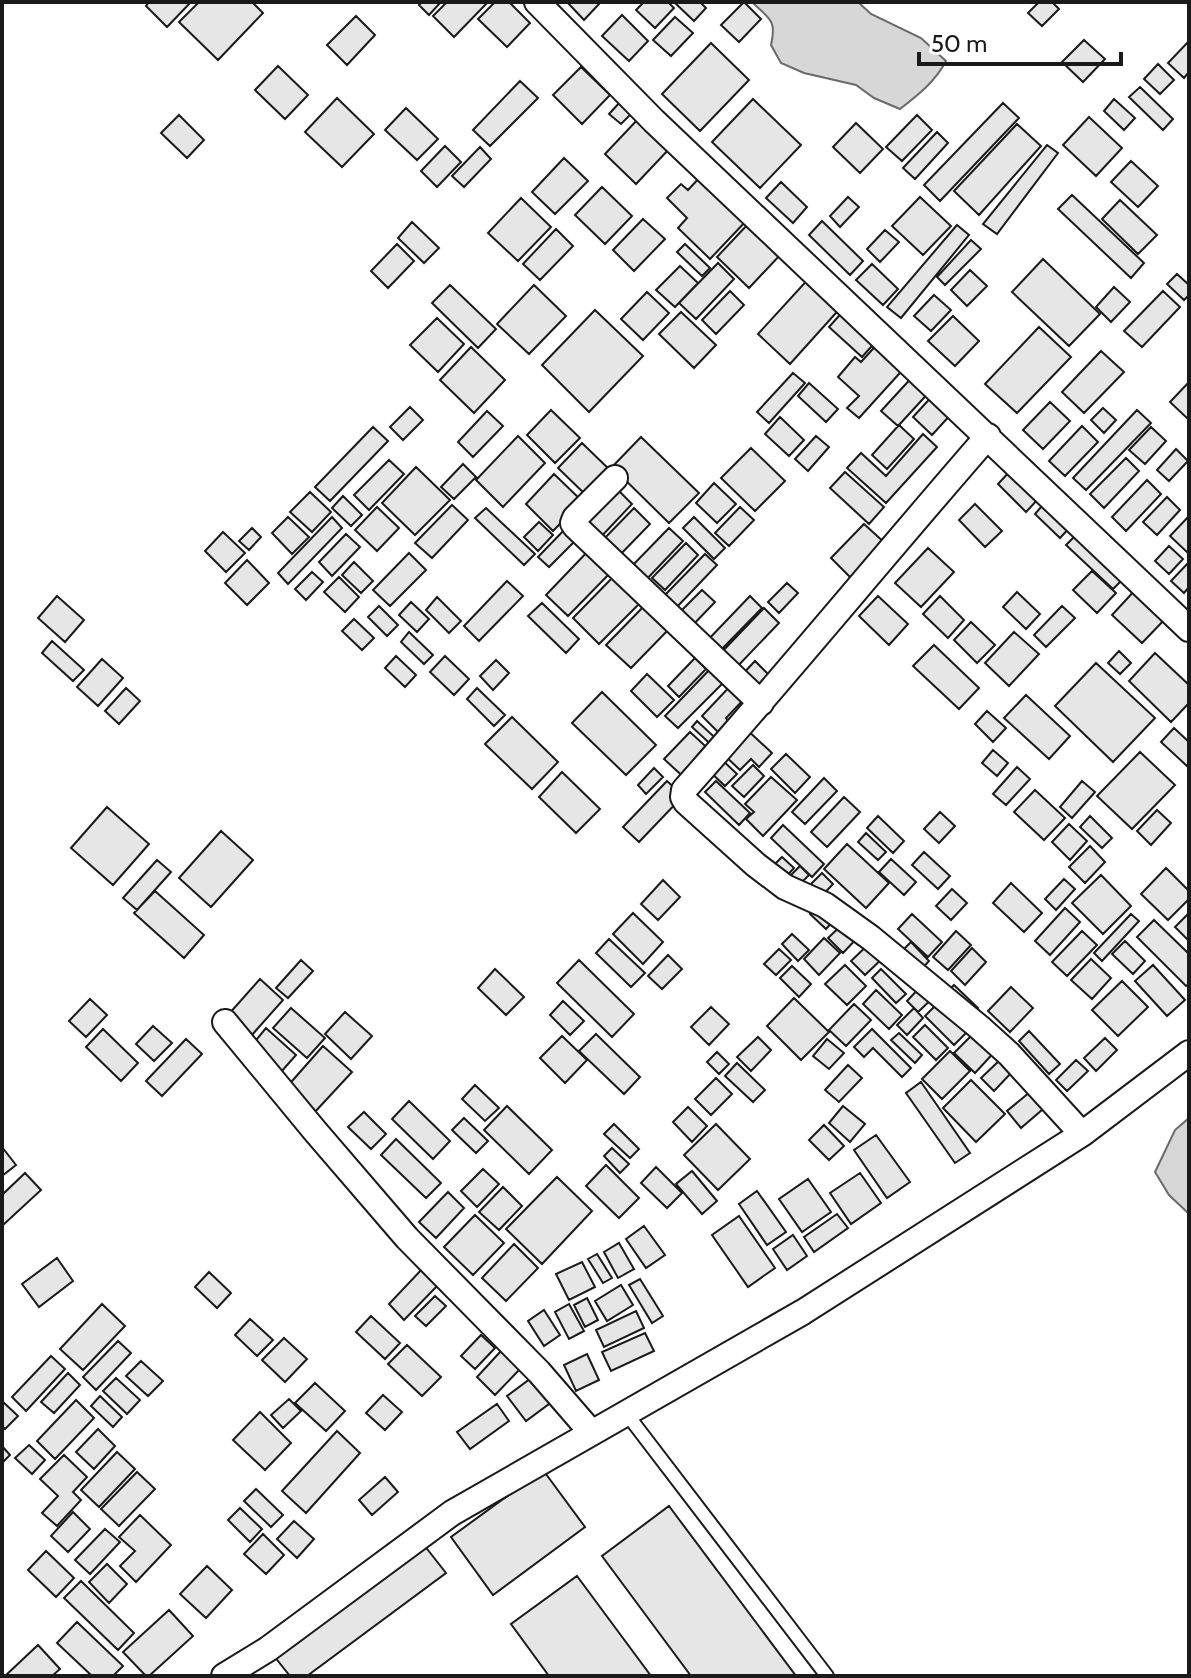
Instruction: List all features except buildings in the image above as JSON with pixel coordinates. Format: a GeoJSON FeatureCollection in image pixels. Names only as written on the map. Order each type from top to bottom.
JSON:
{"type":"FeatureCollection","features":[{"type":"Feature","properties":{"kind":"street"},"geometry":{"type":"LineString","coordinates":[[537,2],[654,121],[1189,629]]}},
{"type":"Feature","properties":{"kind":"street"},"geometry":{"type":"LineString","coordinates":[[988,436],[684,790],[683,797],[785,887],[825,905],[871,938],[979,1027],[1009,1054],[1082,1134]]}},
{"type":"Feature","properties":{"kind":"street"},"geometry":{"type":"LineString","coordinates":[[615,478],[573,523],[761,703]]}},
{"type":"Feature","properties":{"kind":"street"},"geometry":{"type":"LineString","coordinates":[[225,1022],[407,1238],[539,1372],[591,1432]]}},
{"type":"Feature","properties":{"kind":"street"},"geometry":{"type":"LineString","coordinates":[[224,1676],[268,1649],[452,1513],[803,1312],[1082,1134],[1189,1053]]}},
{"type":"Feature","properties":{"kind":"lane"},"geometry":{"type":"LineString","coordinates":[[626,1413],[827,1676]]}},
{"type":"Feature","properties":{"kind":"shaded area"},"geometry":{"type":"Polygon","coordinates":[[[752,2],[858,2],[871,14],[921,38],[946,61],[931,82],[900,109],[874,98],[856,85],[804,73],[781,63],[771,45],[772,24],[752,2]]]}},
{"type":"Feature","properties":{"kind":"shaded area"},"geometry":{"type":"Polygon","coordinates":[[[1189,1118],[1189,1214],[1169,1195],[1155,1172],[1175,1130],[1189,1118]]]}}]}
